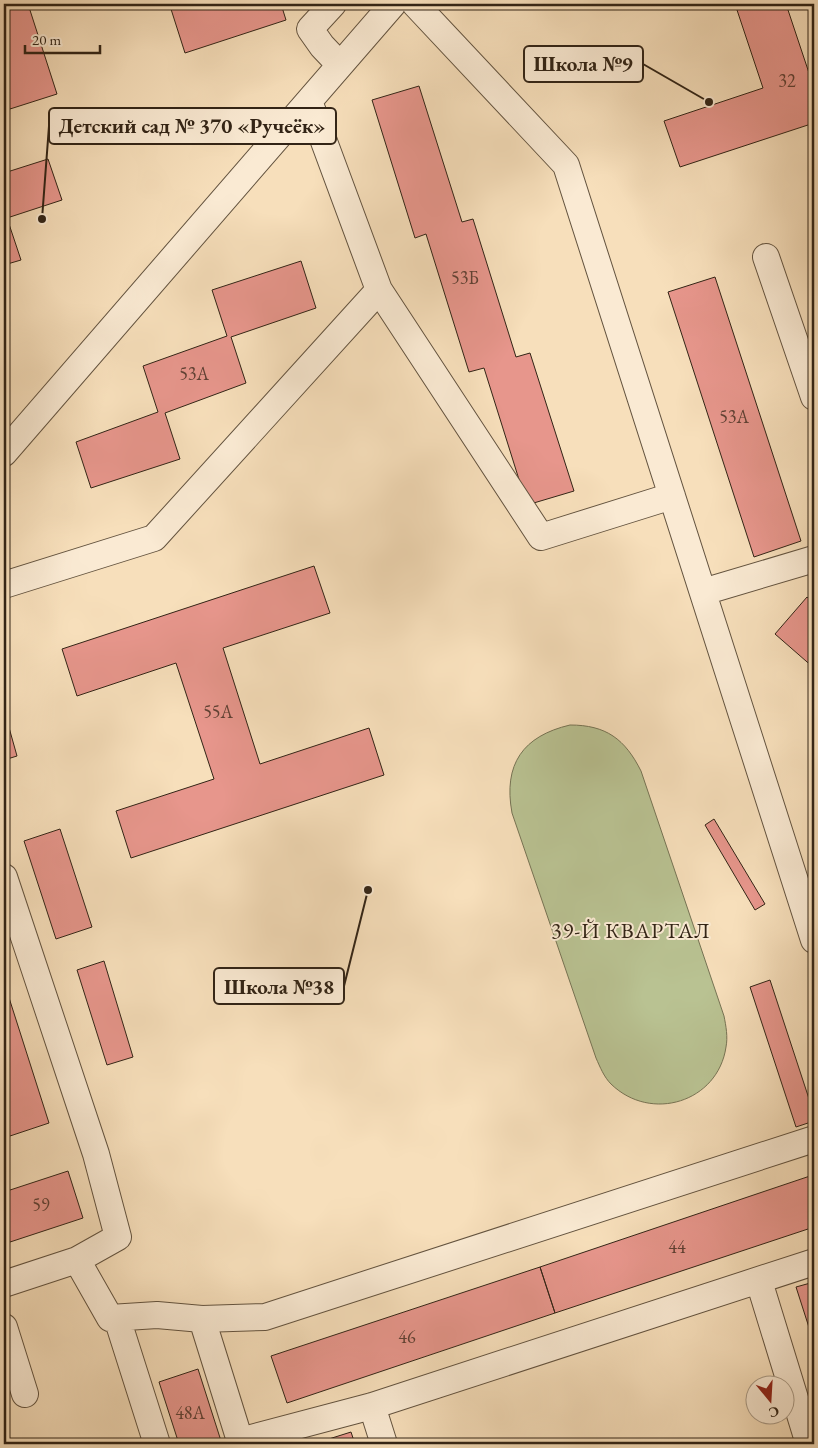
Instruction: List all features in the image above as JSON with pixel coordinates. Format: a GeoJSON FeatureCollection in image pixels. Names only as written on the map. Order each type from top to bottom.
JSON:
{"type":"FeatureCollection","features":[{"type":"Feature","properties":{"kind":"street"},"geometry":{"type":"LineString","coordinates":[[333,4],[310,29],[322,46],[340,65]]}},
{"type":"Feature","properties":{"kind":"street"},"geometry":{"type":"LineString","coordinates":[[4,453],[394,4]]}},
{"type":"Feature","properties":{"kind":"street"},"geometry":{"type":"LineString","coordinates":[[415,4],[566,165],[814,940]]}},
{"type":"Feature","properties":{"kind":"street"},"geometry":{"type":"LineString","coordinates":[[309,102],[379,290],[541,537],[672,496]]}},
{"type":"Feature","properties":{"kind":"street"},"geometry":{"type":"LineString","coordinates":[[766,257],[814,398]]}},
{"type":"Feature","properties":{"kind":"street"},"geometry":{"type":"LineString","coordinates":[[4,585],[154,538],[379,290]]}},
{"type":"Feature","properties":{"kind":"street"},"geometry":{"type":"LineString","coordinates":[[704,592],[814,559]]}},
{"type":"Feature","properties":{"kind":"street"},"geometry":{"type":"LineString","coordinates":[[4,877],[96,1154],[118,1236],[77,1260],[4,1284]]}},
{"type":"Feature","properties":{"kind":"street"},"geometry":{"type":"LineString","coordinates":[[77,1260],[110,1318],[157,1315],[202,1319],[265,1317],[814,1139]]}},
{"type":"Feature","properties":{"kind":"street"},"geometry":{"type":"LineString","coordinates":[[202,1319],[241,1443],[372,1406],[814,1262]]}},
{"type":"Feature","properties":{"kind":"street"},"geometry":{"type":"LineString","coordinates":[[759,1281],[809,1444]]}},
{"type":"Feature","properties":{"kind":"street"},"geometry":{"type":"LineString","coordinates":[[116,1318],[157,1444]]}},
{"type":"Feature","properties":{"kind":"street"},"geometry":{"type":"LineString","coordinates":[[4,1327],[25,1394]]}},
{"type":"Feature","properties":{"kind":"street"},"geometry":{"type":"LineString","coordinates":[[372,1406],[384,1444]]}},
{"type":"Feature","properties":{"kind":"green space"},"geometry":{"type":"Polygon","coordinates":[[[570,725],[594,728],[613,736],[628,750],[641,771],[724,1016],[727,1043],[720,1066],[710,1081],[697,1093],[680,1101],[663,1104],[645,1102],[627,1096],[611,1084],[604,1075],[596,1058],[512,813],[511,780],[514,767],[520,755],[540,736],[570,725]]]}},
{"type":"Feature","properties":{"kind":"building"},"geometry":{"type":"Polygon","coordinates":[[[4,4],[28,4],[57,94],[10,109],[4,89],[4,4]]]}},
{"type":"Feature","properties":{"kind":"building"},"geometry":{"type":"Polygon","coordinates":[[[175,4],[281,4],[286,20],[185,53],[170,6],[175,4]]]}},
{"type":"Feature","properties":{"kind":"building"},"geometry":{"type":"Polygon","coordinates":[[[735,4],[786,4],[809,73],[814,72],[814,123],[680,167],[664,121],[763,88],[735,4]]]}},
{"type":"Feature","properties":{"kind":"building"},"geometry":{"type":"Polygon","coordinates":[[[419,86],[462,222],[473,219],[516,357],[530,353],[574,491],[527,505],[484,368],[469,372],[426,234],[415,238],[372,100],[419,86]]]}},
{"type":"Feature","properties":{"kind":"building"},"geometry":{"type":"Polygon","coordinates":[[[48,159],[62,200],[7,218],[21,260],[4,265],[4,189],[7,188],[4,173],[48,159]]]}},
{"type":"Feature","properties":{"kind":"building"},"geometry":{"type":"Polygon","coordinates":[[[301,261],[316,308],[231,337],[246,383],[165,413],[180,459],[91,488],[76,442],[158,412],[143,366],[227,336],[212,290],[301,261]]]}},
{"type":"Feature","properties":{"kind":"building"},"geometry":{"type":"Polygon","coordinates":[[[715,277],[801,541],[754,557],[668,292],[715,277]]]}},
{"type":"Feature","properties":{"kind":"building"},"geometry":{"type":"Polygon","coordinates":[[[314,566],[330,613],[223,648],[260,764],[369,728],[384,775],[131,858],[116,811],[214,779],[176,663],[77,696],[62,649],[314,566]]]}},
{"type":"Feature","properties":{"kind":"building"},"geometry":{"type":"Polygon","coordinates":[[[807,597],[814,603],[814,668],[775,634],[807,597]]]}},
{"type":"Feature","properties":{"kind":"building"},"geometry":{"type":"Polygon","coordinates":[[[8,724],[17,756],[4,760],[4,725],[8,724]]]}},
{"type":"Feature","properties":{"kind":"building"},"geometry":{"type":"Polygon","coordinates":[[[714,819],[765,904],[755,910],[705,825],[714,819]]]}},
{"type":"Feature","properties":{"kind":"building"},"geometry":{"type":"Polygon","coordinates":[[[60,829],[92,927],[56,939],[24,841],[60,829]]]}},
{"type":"Feature","properties":{"kind":"building"},"geometry":{"type":"Polygon","coordinates":[[[104,961],[133,1057],[107,1065],[77,970],[104,961]]]}},
{"type":"Feature","properties":{"kind":"building"},"geometry":{"type":"Polygon","coordinates":[[[770,980],[814,1114],[814,1121],[796,1127],[750,987],[770,980]]]}},
{"type":"Feature","properties":{"kind":"building"},"geometry":{"type":"Polygon","coordinates":[[[4,982],[49,1123],[4,1138],[4,982]]]}},
{"type":"Feature","properties":{"kind":"building"},"geometry":{"type":"Polygon","coordinates":[[[68,1171],[83,1218],[4,1244],[4,1192],[68,1171]]]}},
{"type":"Feature","properties":{"kind":"building"},"geometry":{"type":"Polygon","coordinates":[[[810,1176],[814,1190],[814,1227],[555,1313],[540,1267],[810,1176]]]}},
{"type":"Feature","properties":{"kind":"building"},"geometry":{"type":"Polygon","coordinates":[[[540,1267],[555,1313],[287,1403],[271,1356],[540,1267]]]}},
{"type":"Feature","properties":{"kind":"building"},"geometry":{"type":"Polygon","coordinates":[[[814,1282],[814,1343],[796,1287],[814,1282]]]}},
{"type":"Feature","properties":{"kind":"building"},"geometry":{"type":"Polygon","coordinates":[[[198,1369],[222,1444],[179,1444],[159,1382],[198,1369]]]}},
{"type":"Feature","properties":{"kind":"building"},"geometry":{"type":"Polygon","coordinates":[[[351,1432],[355,1444],[313,1444],[351,1432]]]}},
{"type":"Feature","properties":{"kind":"place","name":"Школа №9"},"geometry":{"type":"Point","coordinates":[709,102]}},
{"type":"Feature","properties":{"kind":"place","name":"Детский сад № 370 «Ручеёк»"},"geometry":{"type":"Point","coordinates":[42,219]}},
{"type":"Feature","properties":{"kind":"place","name":"Школа №38"},"geometry":{"type":"Point","coordinates":[368,890]}},
{"type":"Feature","properties":{"kind":"district","name":"39-Й КВАРТАЛ"},"geometry":{"type":"Point","coordinates":[631,930]}}]}
